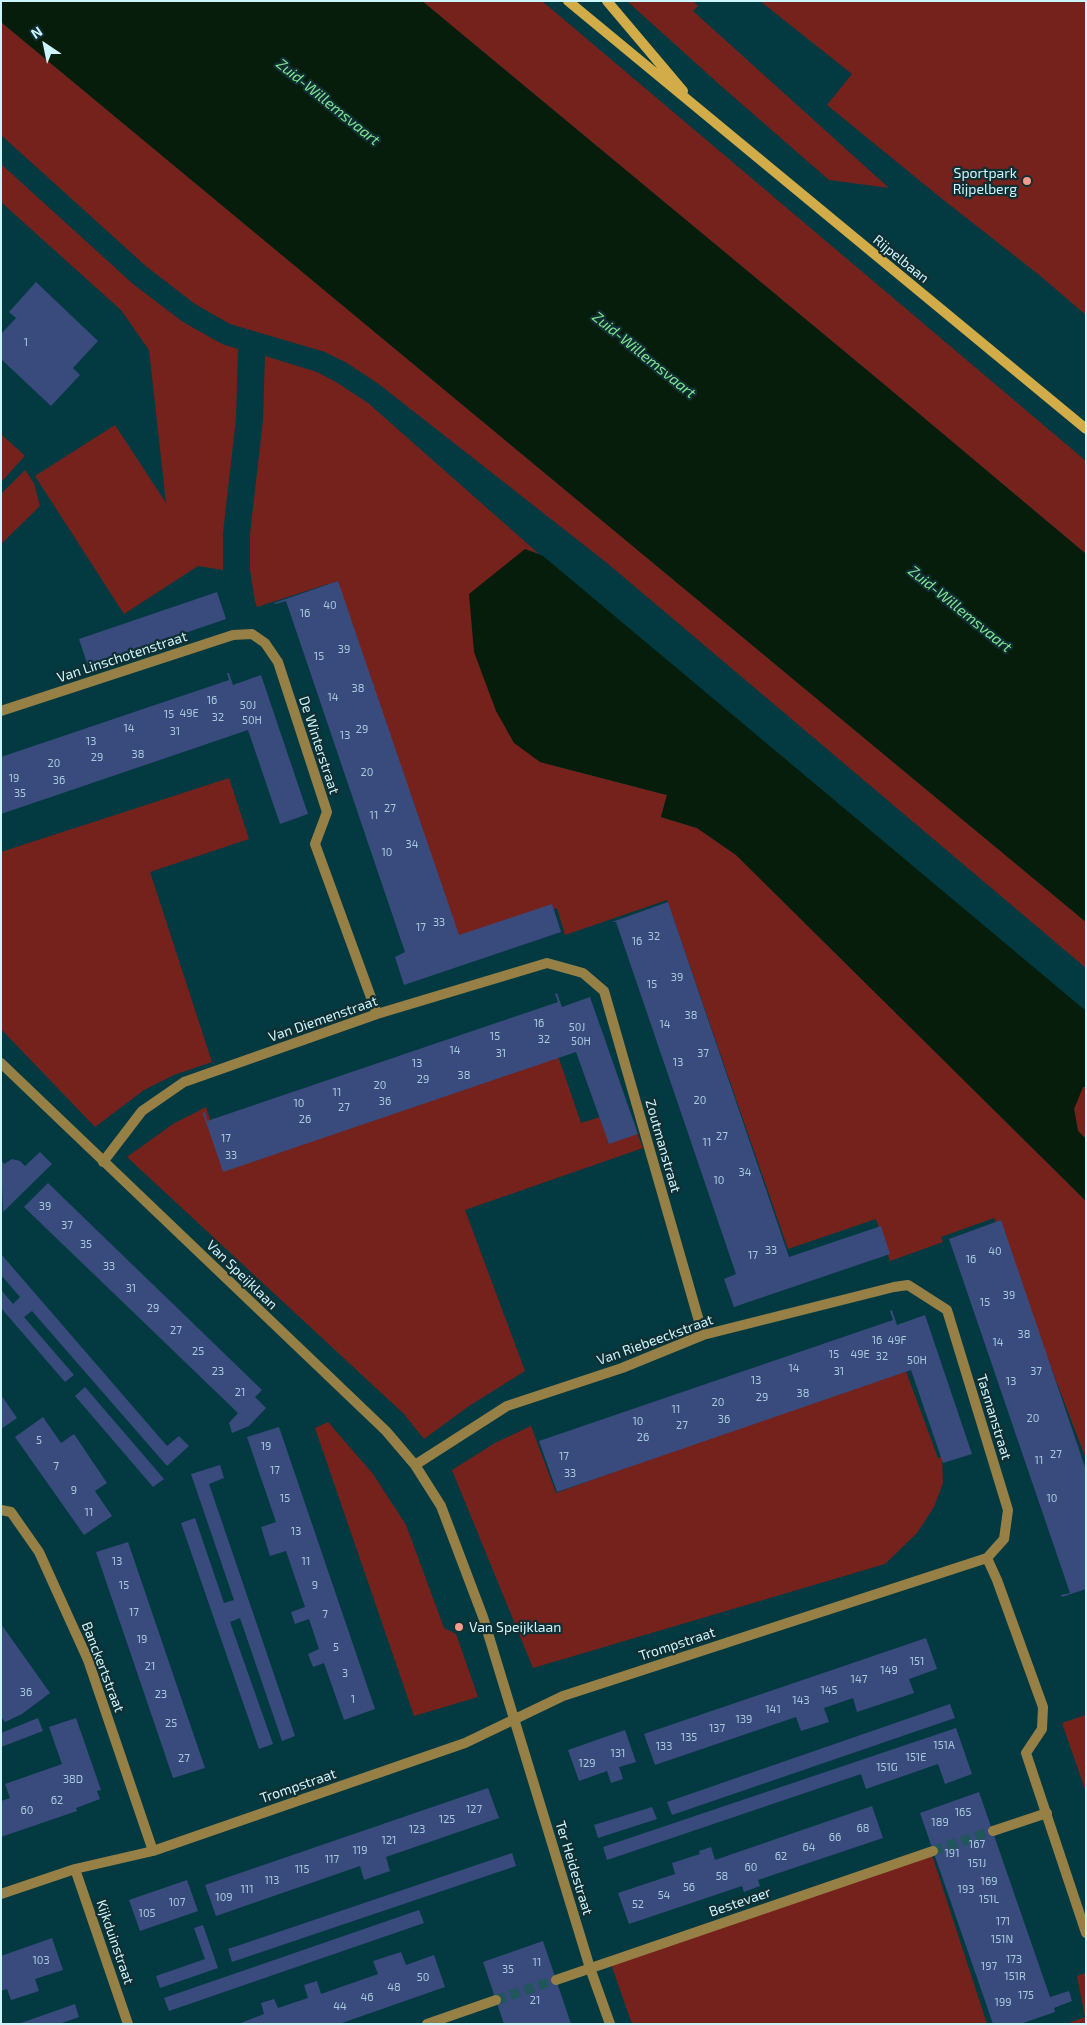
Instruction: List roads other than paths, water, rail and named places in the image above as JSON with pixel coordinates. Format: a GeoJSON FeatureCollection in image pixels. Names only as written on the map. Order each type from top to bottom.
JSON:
{"type":"FeatureCollection","features":[{"type":"Feature","properties":{"kind":"main road","name":"Rijpelbaan"},"geometry":{"type":"LineString","coordinates":[[568,1],[1086,429]]}},
{"type":"Feature","properties":{"kind":"main road","name":"Rijpelbaan"},"geometry":{"type":"LineString","coordinates":[[607,1],[700,111]]}},
{"type":"Feature","properties":{"kind":"street","name":"Van Linschotenstraat"},"geometry":{"type":"LineString","coordinates":[[1,711],[233,635],[252,634]]}},
{"type":"Feature","properties":{"kind":"street","name":"De Winterstraat"},"geometry":{"type":"LineString","coordinates":[[252,634],[265,643],[278,662],[326,812],[315,844],[377,1014]]}},
{"type":"Feature","properties":{"kind":"street","name":"Van Diemenstraat"},"geometry":{"type":"LineString","coordinates":[[103,1162],[142,1111],[184,1082],[377,1014],[547,963],[582,972]]}},
{"type":"Feature","properties":{"kind":"street","name":"Zoutmanstraat"},"geometry":{"type":"LineString","coordinates":[[582,972],[604,992],[703,1335]]}},
{"type":"Feature","properties":{"kind":"street","name":"Van Speijklaan"},"geometry":{"type":"LineString","coordinates":[[1,1063],[386,1431],[415,1466],[441,1506],[483,1617],[514,1718]]}},
{"type":"Feature","properties":{"kind":"street","name":"Van Riebeeckstraat"},"geometry":{"type":"LineString","coordinates":[[415,1466],[507,1406],[622,1368],[703,1335],[894,1286],[908,1285],[920,1293]]}},
{"type":"Feature","properties":{"kind":"street","name":"Tasmanstraat"},"geometry":{"type":"LineString","coordinates":[[920,1293],[947,1310],[1008,1510],[1004,1539],[987,1558]]}},
{"type":"Feature","properties":{"kind":"street","name":"Banckertstraat"},"geometry":{"type":"LineString","coordinates":[[1,1510],[11,1512],[39,1552],[84,1651],[153,1851]]}},
{"type":"Feature","properties":{"kind":"street","name":"Trompstraat"},"geometry":{"type":"LineString","coordinates":[[1,1894],[75,1869],[153,1851],[465,1743],[563,1696],[987,1558]]}},
{"type":"Feature","properties":{"kind":"street"},"geometry":{"type":"LineString","coordinates":[[987,1558],[997,1580],[1043,1707],[1042,1729],[1026,1753],[1086,1933]]}},
{"type":"Feature","properties":{"kind":"street","name":"Ter Heidestraat"},"geometry":{"type":"LineString","coordinates":[[514,1718],[590,1968],[610,2024]]}},
{"type":"Feature","properties":{"kind":"street"},"geometry":{"type":"LineString","coordinates":[[993,1831],[1047,1813]]}},
{"type":"Feature","properties":{"kind":"street","name":"Bestevaer"},"geometry":{"type":"LineString","coordinates":[[556,1980],[933,1851]]}},
{"type":"Feature","properties":{"kind":"street","name":"Kijkduinstraat"},"geometry":{"type":"LineString","coordinates":[[75,1869],[128,2024]]}},
{"type":"Feature","properties":{"kind":"street"},"geometry":{"type":"LineString","coordinates":[[428,2024],[496,2000]]}},
{"type":"Feature","properties":{"kind":"water","name":"Zuid-Willemsvaart"},"geometry":{"type":"Polygon","coordinates":[[[1,1],[422,1],[1086,554],[1086,922],[1,22],[1,1]]]}},
{"type":"Feature","properties":{"kind":"water"},"geometry":{"type":"Polygon","coordinates":[[[525,549],[543,556],[1086,1011],[1086,1087],[1083,1087],[1074,1109],[1078,1131],[1086,1139],[1086,1201],[736,855],[697,828],[661,817],[667,795],[540,762],[514,743],[496,711],[474,652],[469,594],[525,549]]]}},
{"type":"Feature","properties":{"kind":"tunnel"},"geometry":{"type":"LineString","coordinates":[[933,1851],[993,1831]]}},
{"type":"Feature","properties":{"kind":"tunnel"},"geometry":{"type":"LineString","coordinates":[[496,2000],[556,1980]]}},
{"type":"Feature","properties":{"kind":"place","name":"Sportpark Rijpelberg"},"geometry":{"type":"Point","coordinates":[1027,181]}},
{"type":"Feature","properties":{"kind":"place","name":"Van Speijklaan"},"geometry":{"type":"Point","coordinates":[459,1627]}}]}
